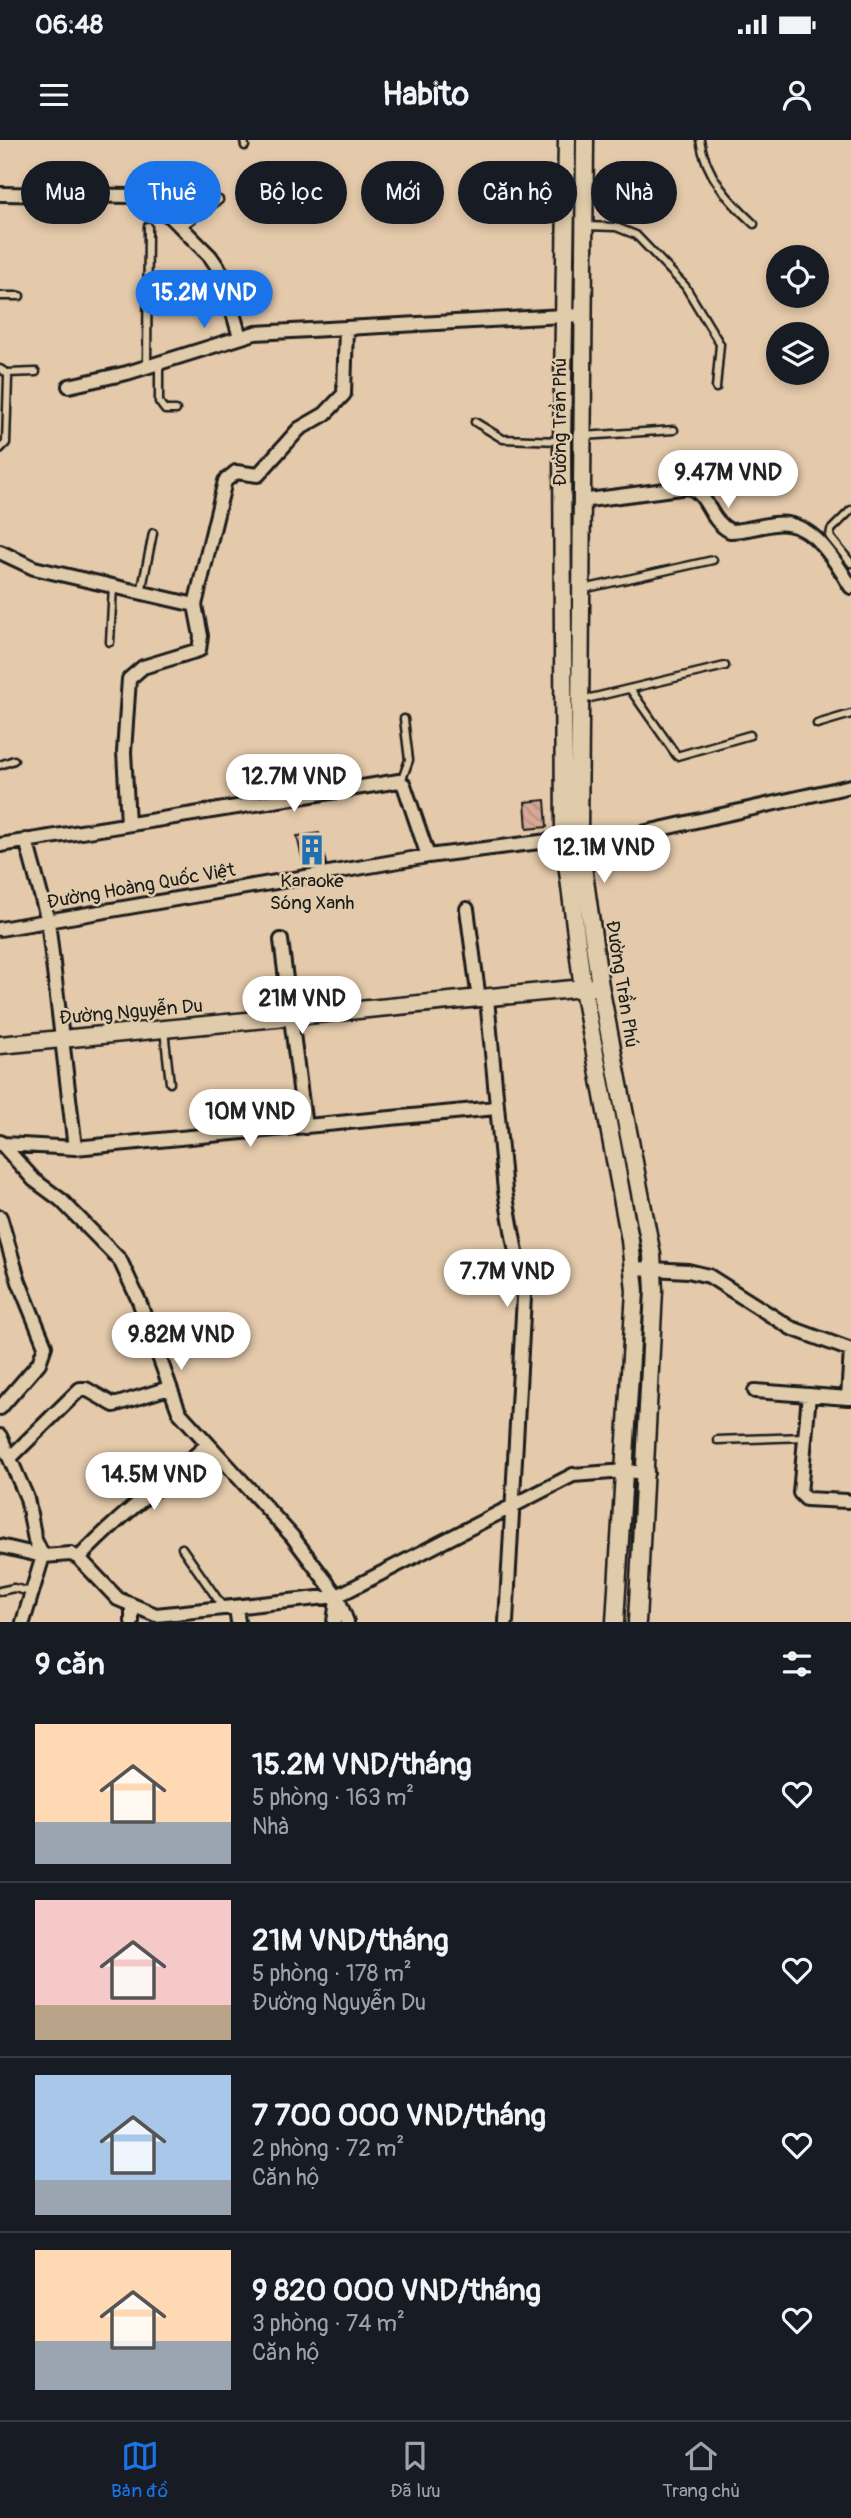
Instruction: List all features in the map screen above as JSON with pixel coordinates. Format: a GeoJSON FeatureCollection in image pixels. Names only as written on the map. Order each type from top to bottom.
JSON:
{"type":"FeatureCollection","features":[{"type":"Feature","properties":{"kind":"main road","name":"Đường Trần Phú"},"geometry":{"type":"LineString","coordinates":[[567,140],[562,440],[572,839],[591,988],[634,1268],[615,1622]]}},
{"type":"Feature","properties":{"kind":"main road","name":"Đường Trần Phú"},"geometry":{"type":"LineString","coordinates":[[572,839],[580,701],[581,315],[585,140]]}},
{"type":"Feature","properties":{"kind":"main road","name":"Đường Trần Phú"},"geometry":{"type":"LineString","coordinates":[[591,988],[653,1269],[647,1473],[637,1622]]}},
{"type":"Feature","properties":{"kind":"main road","name":"Đường Nguyễn Du"},"geometry":{"type":"LineString","coordinates":[[0,1045],[591,988]]}},
{"type":"Feature","properties":{"kind":"street"},"geometry":{"type":"LineString","coordinates":[[3,192],[132,196],[170,216],[221,272],[240,337]]}},
{"type":"Feature","properties":{"kind":"street"},"geometry":{"type":"LineString","coordinates":[[68,386],[153,365],[240,337],[295,328],[346,328],[581,315]]}},
{"type":"Feature","properties":{"kind":"street"},"geometry":{"type":"LineString","coordinates":[[128,823],[124,752],[127,686],[134,672],[143,667],[200,650],[201,636],[195,605],[225,481],[236,472],[258,475],[299,429],[325,414],[344,394],[346,328]]}},
{"type":"Feature","properties":{"kind":"street"},"geometry":{"type":"LineString","coordinates":[[580,501],[688,486],[702,495],[713,520],[730,531],[775,524],[792,524],[805,529],[850,582]]}},
{"type":"Feature","properties":{"kind":"street"},"geometry":{"type":"LineString","coordinates":[[0,552],[34,568],[195,605]]}},
{"type":"Feature","properties":{"kind":"street"},"geometry":{"type":"LineString","coordinates":[[0,845],[401,782],[428,856]]}},
{"type":"Feature","properties":{"kind":"street","name":"Đường Hoàng Quốc Việt"},"geometry":{"type":"LineString","coordinates":[[0,929],[428,856],[572,839],[599,840],[677,827],[851,786]]}},
{"type":"Feature","properties":{"kind":"street"},"geometry":{"type":"LineString","coordinates":[[26,840],[48,921],[75,1148]]}},
{"type":"Feature","properties":{"kind":"street"},"geometry":{"type":"LineString","coordinates":[[467,909],[483,1000],[505,1191],[524,1297],[504,1621]]}},
{"type":"Feature","properties":{"kind":"street"},"geometry":{"type":"LineString","coordinates":[[281,940],[304,1127]]}},
{"type":"Feature","properties":{"kind":"street"},"geometry":{"type":"LineString","coordinates":[[2,1143],[75,1148],[496,1108]]}},
{"type":"Feature","properties":{"kind":"street"},"geometry":{"type":"LineString","coordinates":[[2,1143],[34,1180],[61,1200],[120,1259],[139,1301],[179,1412],[292,1535],[337,1596],[347,1622]]}},
{"type":"Feature","properties":{"kind":"street"},"geometry":{"type":"LineString","coordinates":[[0,1217],[7,1233],[6,1261],[45,1346],[38,1363],[0,1408]]}},
{"type":"Feature","properties":{"kind":"street"},"geometry":{"type":"LineString","coordinates":[[634,1268],[688,1271],[709,1276],[791,1328],[851,1350],[850,1398],[755,1391]]}},
{"type":"Feature","properties":{"kind":"street"},"geometry":{"type":"LineString","coordinates":[[10,1458],[80,1389],[86,1389],[114,1405],[169,1388]]}},
{"type":"Feature","properties":{"kind":"street"},"geometry":{"type":"LineString","coordinates":[[809,1395],[800,1493],[806,1499],[847,1501]]}},
{"type":"Feature","properties":{"kind":"street"},"geometry":{"type":"LineString","coordinates":[[0,1436],[27,1498],[35,1540],[43,1556],[23,1622]]}},
{"type":"Feature","properties":{"kind":"street"},"geometry":{"type":"LineString","coordinates":[[79,1558],[112,1522],[163,1485],[207,1445]]}},
{"type":"Feature","properties":{"kind":"street"},"geometry":{"type":"LineString","coordinates":[[0,1546],[43,1556],[71,1555],[79,1558],[118,1599],[156,1615],[337,1596],[582,1472],[647,1473]]}},
{"type":"Feature","properties":{"kind":"street"},"geometry":{"type":"LineString","coordinates":[[334,1622],[337,1596]]}},
{"type":"Feature","properties":{"kind":"street"},"geometry":{"type":"LineString","coordinates":[[132,1607],[132,1622]]}},
{"type":"Feature","properties":{"kind":"street"},"geometry":{"type":"LineString","coordinates":[[230,1608],[238,1622]]}},
{"type":"Feature","properties":{"kind":"lane"},"geometry":{"type":"LineString","coordinates":[[700,140],[703,156],[713,178],[735,206],[754,224]]}},
{"type":"Feature","properties":{"kind":"lane"},"geometry":{"type":"LineString","coordinates":[[181,227],[185,224]]}},
{"type":"Feature","properties":{"kind":"lane"},"geometry":{"type":"LineString","coordinates":[[148,226],[153,365],[159,402],[165,410],[176,410]]}},
{"type":"Feature","properties":{"kind":"lane"},"geometry":{"type":"LineString","coordinates":[[583,226],[616,227],[636,235],[685,286],[720,344],[716,388]]}},
{"type":"Feature","properties":{"kind":"lane"},"geometry":{"type":"LineString","coordinates":[[0,296],[20,296]]}},
{"type":"Feature","properties":{"kind":"lane"},"geometry":{"type":"LineString","coordinates":[[0,449],[6,443],[3,371],[36,372]]}},
{"type":"Feature","properties":{"kind":"lane"},"geometry":{"type":"LineString","coordinates":[[475,422],[503,439],[562,440]]}},
{"type":"Feature","properties":{"kind":"lane"},"geometry":{"type":"LineString","coordinates":[[581,436],[674,430]]}},
{"type":"Feature","properties":{"kind":"lane"},"geometry":{"type":"LineString","coordinates":[[851,510],[831,530],[830,537],[851,563]]}},
{"type":"Feature","properties":{"kind":"lane"},"geometry":{"type":"LineString","coordinates":[[141,593],[153,533]]}},
{"type":"Feature","properties":{"kind":"lane"},"geometry":{"type":"LineString","coordinates":[[581,589],[713,560]]}},
{"type":"Feature","properties":{"kind":"lane"},"geometry":{"type":"LineString","coordinates":[[110,642],[113,586]]}},
{"type":"Feature","properties":{"kind":"lane"},"geometry":{"type":"LineString","coordinates":[[580,701],[724,666]]}},
{"type":"Feature","properties":{"kind":"lane"},"geometry":{"type":"LineString","coordinates":[[630,689],[667,746],[677,755],[686,756],[750,735]]}},
{"type":"Feature","properties":{"kind":"lane"},"geometry":{"type":"LineString","coordinates":[[817,724],[851,715]]}},
{"type":"Feature","properties":{"kind":"lane"},"geometry":{"type":"LineString","coordinates":[[401,782],[409,760],[404,719]]}},
{"type":"Feature","properties":{"kind":"lane"},"geometry":{"type":"LineString","coordinates":[[0,765],[15,760]]}},
{"type":"Feature","properties":{"kind":"lane"},"geometry":{"type":"LineString","coordinates":[[164,1030],[170,1083]]}},
{"type":"Feature","properties":{"kind":"lane"},"geometry":{"type":"LineString","coordinates":[[717,1440],[805,1437]]}},
{"type":"Feature","properties":{"kind":"lane"},"geometry":{"type":"LineString","coordinates":[[182,1548],[230,1608]]}},
{"type":"Feature","properties":{"kind":"lane"},"geometry":{"type":"LineString","coordinates":[[0,1591],[14,1588],[31,1592]]}},
{"type":"Feature","properties":{"kind":"building"},"geometry":{"type":"Polygon","coordinates":[[[545,800],[547,827],[527,829],[525,802],[545,800]]]}},
{"type":"Feature","properties":{"kind":"building","name":"Karaoke Sóng Xanh"},"geometry":{"type":"Polygon","coordinates":[[[319,833],[326,864],[304,867],[297,836],[319,833]]]}},
{"type":"Feature","properties":{"kind":"place","name":"Karaoke Sóng Xanh"},"geometry":{"type":"Point","coordinates":[312,850]}}]}
